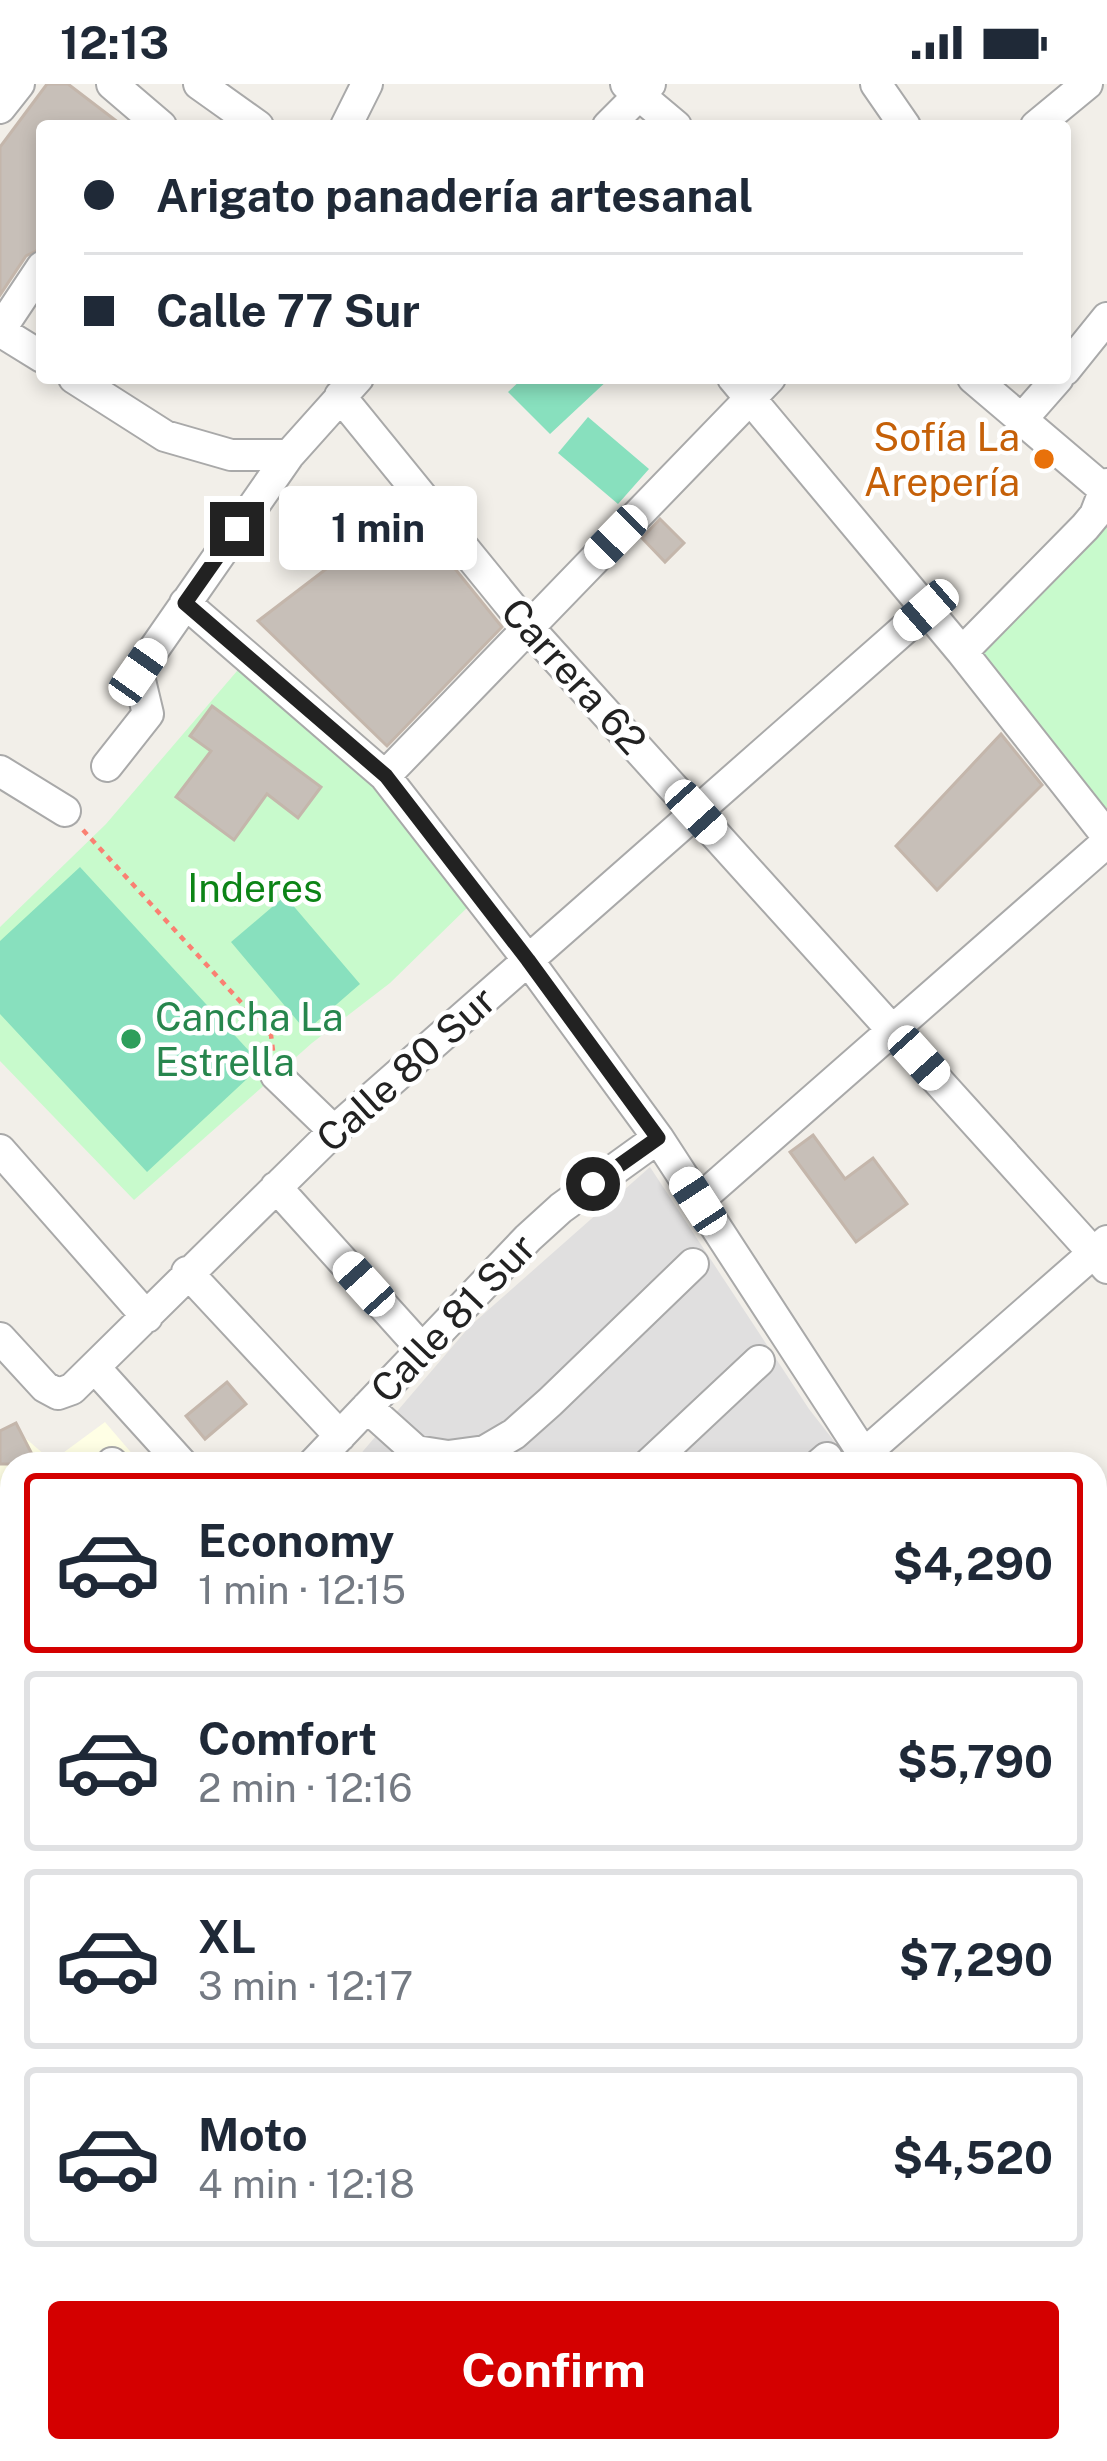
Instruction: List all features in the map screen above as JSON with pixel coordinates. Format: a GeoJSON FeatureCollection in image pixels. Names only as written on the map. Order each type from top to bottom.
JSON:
{"type":"FeatureCollection","features":[{"type":"Feature","properties":{"kind":"street"},"geometry":{"type":"LineString","coordinates":[[0,108],[19,84]]}},
{"type":"Feature","properties":{"kind":"street"},"geometry":{"type":"LineString","coordinates":[[112,84],[154,120]]}},
{"type":"Feature","properties":{"kind":"street"},"geometry":{"type":"LineString","coordinates":[[199,84],[250,120]]}},
{"type":"Feature","properties":{"kind":"street"},"geometry":{"type":"LineString","coordinates":[[349,120],[367,84]]}},
{"type":"Feature","properties":{"kind":"street"},"geometry":{"type":"LineString","coordinates":[[875,84],[901,120]]}},
{"type":"Feature","properties":{"kind":"street"},"geometry":{"type":"LineString","coordinates":[[1043,120],[1087,84]]}},
{"type":"Feature","properties":{"kind":"street"},"geometry":{"type":"LineString","coordinates":[[613,120],[638,88],[670,120]]}},
{"type":"Feature","properties":{"kind":"street"},"geometry":{"type":"LineString","coordinates":[[36,276],[0,330],[36,353]]}},
{"type":"Feature","properties":{"kind":"street"},"geometry":{"type":"LineString","coordinates":[[1071,363],[1107,318]]}},
{"type":"Feature","properties":{"kind":"street"},"geometry":{"type":"LineString","coordinates":[[83,384],[165,436],[231,455],[289,455]]}},
{"type":"Feature","properties":{"kind":"street"},"geometry":{"type":"LineString","coordinates":[[962,652],[1084,527],[1106,488],[980,384]]}},
{"type":"Feature","properties":{"kind":"street"},"geometry":{"type":"LineString","coordinates":[[1022,419],[1053,384]]}},
{"type":"Feature","properties":{"kind":"street"},"geometry":{"type":"LineString","coordinates":[[386,776],[750,385],[1107,839],[698,1201]]}},
{"type":"Feature","properties":{"kind":"street"},"geometry":{"type":"LineString","coordinates":[[107,766],[148,714],[138,672],[289,455],[349,387]]}},
{"type":"Feature","properties":{"kind":"street","name":"Carrera 62"},"geometry":{"type":"LineString","coordinates":[[349,387],[529,627],[893,1030],[1103,1254]]}},
{"type":"Feature","properties":{"kind":"street"},"geometry":{"type":"LineString","coordinates":[[185,603],[386,776],[658,1138],[862,1452]]}},
{"type":"Feature","properties":{"kind":"street","name":"Calle 80 Sur"},"geometry":{"type":"LineString","coordinates":[[0,1338],[45,1388],[58,1394],[72,1390],[334,1131],[926,610]]}},
{"type":"Feature","properties":{"kind":"street"},"geometry":{"type":"LineString","coordinates":[[0,771],[65,811]]}},
{"type":"Feature","properties":{"kind":"street"},"geometry":{"type":"LineString","coordinates":[[276,1075],[334,1131]]}},
{"type":"Feature","properties":{"kind":"street","name":"Calle 81 Sur"},"geometry":{"type":"LineString","coordinates":[[325,1452],[504,1261],[561,1208],[658,1138]]}},
{"type":"Feature","properties":{"kind":"street"},"geometry":{"type":"LineString","coordinates":[[0,1150],[147,1317]]}},
{"type":"Feature","properties":{"kind":"street"},"geometry":{"type":"LineString","coordinates":[[276,1187],[422,1348]]}},
{"type":"Feature","properties":{"kind":"street"},"geometry":{"type":"LineString","coordinates":[[875,1452],[1103,1254]]}},
{"type":"Feature","properties":{"kind":"street"},"geometry":{"type":"LineString","coordinates":[[493,1452],[693,1264]]}},
{"type":"Feature","properties":{"kind":"street"},"geometry":{"type":"LineString","coordinates":[[188,1272],[340,1436]]}},
{"type":"Feature","properties":{"kind":"street"},"geometry":{"type":"LineString","coordinates":[[662,1452],[759,1361]]}},
{"type":"Feature","properties":{"kind":"street"},"geometry":{"type":"LineString","coordinates":[[96,1369],[171,1452]]}},
{"type":"Feature","properties":{"kind":"street"},"geometry":{"type":"LineString","coordinates":[[367,1407],[422,1452]]}},
{"type":"Feature","properties":{"kind":"path"},"geometry":{"type":"LineString","coordinates":[[65,811],[271,1035],[276,1075]]}},
{"type":"Feature","properties":{"kind":"shaded area"},"geometry":{"type":"Polygon","coordinates":[[[650,1167],[809,1409],[843,1452],[362,1452],[470,1326],[650,1167]]]}},
{"type":"Feature","properties":{"kind":"shaded area"},"geometry":{"type":"Polygon","coordinates":[[[105,1422],[131,1452],[64,1452],[105,1422]]]}},
{"type":"Feature","properties":{"kind":"shaded area"},"geometry":{"type":"Polygon","coordinates":[[[0,1430],[15,1443],[24,1437],[42,1452],[0,1452],[0,1430]]]}},
{"type":"Feature","properties":{"kind":"green space"},"geometry":{"type":"Polygon","coordinates":[[[517,384],[604,384],[550,434],[508,392],[517,384]]]}},
{"type":"Feature","properties":{"kind":"green space"},"geometry":{"type":"Polygon","coordinates":[[[588,417],[649,469],[618,504],[558,453],[588,417]]]}},
{"type":"Feature","properties":{"kind":"green space"},"geometry":{"type":"Polygon","coordinates":[[[1107,492],[1107,836],[962,652],[1107,492]]]}},
{"type":"Feature","properties":{"kind":"green space","name":"Inderes"},"geometry":{"type":"Polygon","coordinates":[[[243,664],[374,787],[473,902],[390,983],[312,1043],[134,1200],[0,1061],[0,927],[106,824],[243,664]]]}},
{"type":"Feature","properties":{"kind":"green space","name":"Cancha La Estrella"},"geometry":{"type":"Polygon","coordinates":[[[80,867],[262,1065],[147,1172],[0,1014],[0,941],[80,867]]]}},
{"type":"Feature","properties":{"kind":"green space"},"geometry":{"type":"Polygon","coordinates":[[[285,896],[360,984],[306,1031],[231,942],[285,896]]]}},
{"type":"Feature","properties":{"kind":"building"},"geometry":{"type":"Polygon","coordinates":[[[47,84],[68,84],[115,120],[36,120],[36,251],[26,256],[0,295],[0,147],[47,84]]]}},
{"type":"Feature","properties":{"kind":"building"},"geometry":{"type":"Polygon","coordinates":[[[406,508],[502,627],[387,746],[258,621],[406,508]]]}},
{"type":"Feature","properties":{"kind":"building"},"geometry":{"type":"Polygon","coordinates":[[[660,519],[684,543],[665,562],[642,538],[660,519]]]}},
{"type":"Feature","properties":{"kind":"building"},"geometry":{"type":"Polygon","coordinates":[[[212,706],[321,787],[298,818],[267,794],[234,840],[176,797],[211,751],[190,736],[212,706]]]}},
{"type":"Feature","properties":{"kind":"building"},"geometry":{"type":"Polygon","coordinates":[[[1001,734],[1042,785],[937,890],[896,846],[1001,734]]]}},
{"type":"Feature","properties":{"kind":"building"},"geometry":{"type":"Polygon","coordinates":[[[813,1135],[845,1179],[873,1158],[907,1204],[856,1242],[790,1152],[813,1135]]]}},
{"type":"Feature","properties":{"kind":"building"},"geometry":{"type":"Polygon","coordinates":[[[227,1382],[246,1404],[205,1439],[186,1416],[227,1382]]]}},
{"type":"Feature","properties":{"kind":"building"},"geometry":{"type":"Polygon","coordinates":[[[16,1423],[31,1452],[0,1452],[0,1431],[16,1423]]]}},
{"type":"Feature","properties":{"kind":"place","name":"Sofía La Arepería"},"geometry":{"type":"Point","coordinates":[1044,459]}},
{"type":"Feature","properties":{"kind":"place","name":"Cancha La Estrella"},"geometry":{"type":"Point","coordinates":[131,1039]}},
{"type":"Feature","properties":{"kind":"route"},"geometry":{"type":"LineString","coordinates":[[237,529],[185,603],[386,776],[658,1138],[593,1184]]}}]}
